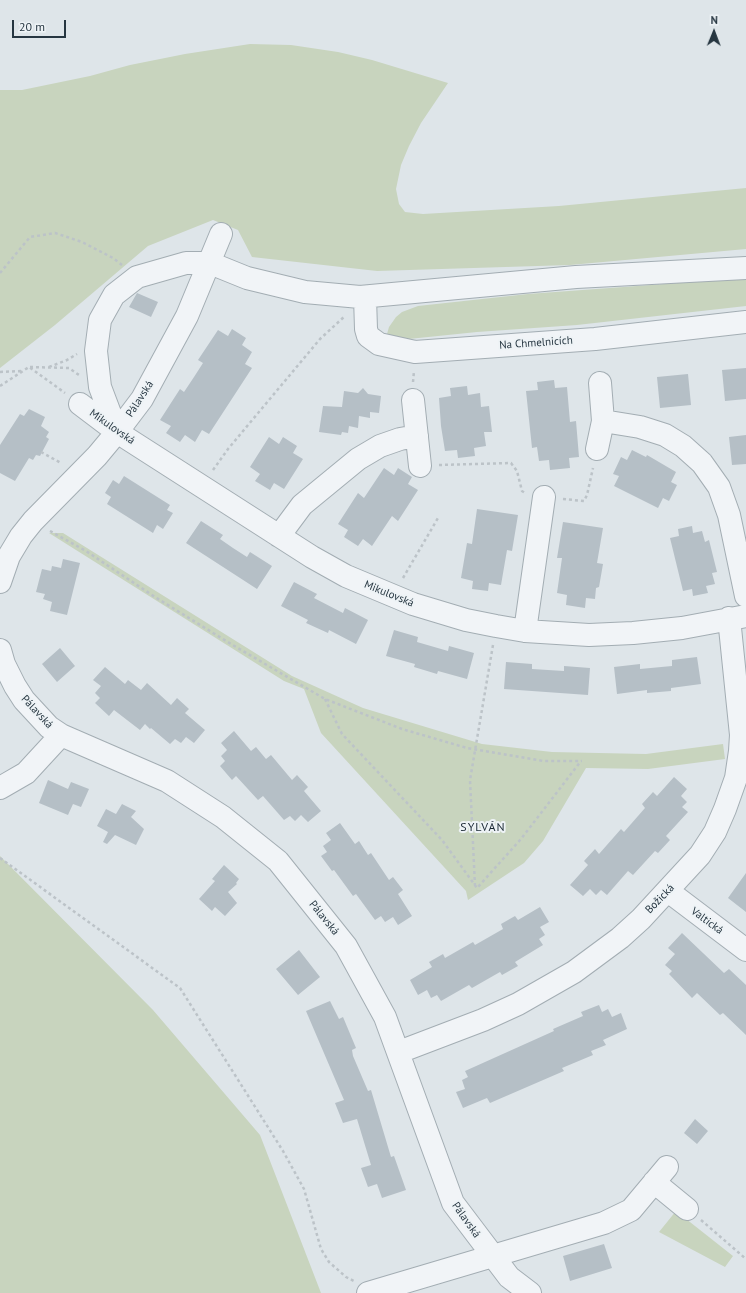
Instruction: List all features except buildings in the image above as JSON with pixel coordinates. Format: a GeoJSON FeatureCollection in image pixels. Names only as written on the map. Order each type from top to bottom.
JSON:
{"type":"FeatureCollection","features":[{"type":"Feature","properties":{"kind":"street","name":"Pálavská"},"geometry":{"type":"LineString","coordinates":[[0,582],[9,556],[21,536],[117,432],[142,398],[187,316],[222,234]]}},
{"type":"Feature","properties":{"kind":"street"},"geometry":{"type":"LineString","coordinates":[[117,432],[100,387],[96,351],[100,320],[114,295],[136,277],[186,263],[210,263],[247,278],[305,292],[365,296],[576,277],[742,266]]}},
{"type":"Feature","properties":{"kind":"street","name":"Na Chmelnicích"},"geometry":{"type":"LineString","coordinates":[[365,296],[366,329],[368,336],[379,344],[415,352],[595,339],[746,322]]}},
{"type":"Feature","properties":{"kind":"street"},"geometry":{"type":"LineString","coordinates":[[597,449],[604,421],[600,383]]}},
{"type":"Feature","properties":{"kind":"street"},"geometry":{"type":"LineString","coordinates":[[413,400],[420,466]]}},
{"type":"Feature","properties":{"kind":"street","name":"Mikulovská"},"geometry":{"type":"LineString","coordinates":[[80,404],[117,432],[279,536],[346,576],[394,597],[466,620],[496,626],[525,631],[589,635],[633,633],[682,628],[738,617]]}},
{"type":"Feature","properties":{"kind":"street"},"geometry":{"type":"LineString","coordinates":[[604,421],[640,427],[665,435],[684,446],[702,463],[719,487],[730,515],[746,596]]}},
{"type":"Feature","properties":{"kind":"street"},"geometry":{"type":"LineString","coordinates":[[279,536],[308,500],[358,459],[380,446],[400,439],[417,436]]}},
{"type":"Feature","properties":{"kind":"street"},"geometry":{"type":"LineString","coordinates":[[525,631],[544,497]]}},
{"type":"Feature","properties":{"kind":"street","name":"Božická"},"geometry":{"type":"LineString","coordinates":[[399,1052],[483,1020],[548,988],[574,972],[620,938],[668,891],[700,855],[715,832],[726,809],[736,778],[741,735],[738,617]]}},
{"type":"Feature","properties":{"kind":"street","name":"Pálavská"},"geometry":{"type":"LineString","coordinates":[[0,650],[4,664],[15,686],[24,700],[49,727],[61,735],[167,781],[223,817],[278,861],[346,946],[385,1017],[453,1203],[491,1256],[509,1277],[530,1293]]}},
{"type":"Feature","properties":{"kind":"street"},"geometry":{"type":"LineString","coordinates":[[0,788],[26,772],[61,735]]}},
{"type":"Feature","properties":{"kind":"street","name":"Valtická"},"geometry":{"type":"LineString","coordinates":[[668,891],[746,950]]}},
{"type":"Feature","properties":{"kind":"street"},"geometry":{"type":"LineString","coordinates":[[371,1292],[604,1223],[631,1210],[661,1175],[687,1209]]}},
{"type":"Feature","properties":{"kind":"path"},"geometry":{"type":"LineString","coordinates":[[0,273],[30,236],[55,233],[82,242],[112,258],[136,277]]}},
{"type":"Feature","properties":{"kind":"path"},"geometry":{"type":"LineString","coordinates":[[210,474],[228,449],[320,339],[365,296]]}},
{"type":"Feature","properties":{"kind":"path"},"geometry":{"type":"LineString","coordinates":[[29,367],[80,404]]}},
{"type":"Feature","properties":{"kind":"path"},"geometry":{"type":"LineString","coordinates":[[0,386],[29,367],[69,368],[100,387]]}},
{"type":"Feature","properties":{"kind":"path"},"geometry":{"type":"LineString","coordinates":[[0,372],[23,371]]}},
{"type":"Feature","properties":{"kind":"path"},"geometry":{"type":"LineString","coordinates":[[420,466],[511,463],[517,471],[522,491],[527,495],[584,501],[587,495],[597,449]]}},
{"type":"Feature","properties":{"kind":"path"},"geometry":{"type":"LineString","coordinates":[[42,452],[64,464]]}},
{"type":"Feature","properties":{"kind":"path"},"geometry":{"type":"LineString","coordinates":[[401,581],[438,518]]}},
{"type":"Feature","properties":{"kind":"path"},"geometry":{"type":"LineString","coordinates":[[46,528],[86,551],[225,640],[325,699],[402,729],[475,750],[543,761],[582,761],[521,839],[477,888],[475,886]]}},
{"type":"Feature","properties":{"kind":"path"},"geometry":{"type":"LineString","coordinates":[[475,886],[470,780],[496,626]]}},
{"type":"Feature","properties":{"kind":"path"},"geometry":{"type":"LineString","coordinates":[[325,699],[342,734],[442,840],[475,886]]}},
{"type":"Feature","properties":{"kind":"path"},"geometry":{"type":"LineString","coordinates":[[0,858],[180,988],[279,1145],[301,1183],[321,1249],[329,1262],[346,1277],[371,1292]]}},
{"type":"Feature","properties":{"kind":"path"},"geometry":{"type":"LineString","coordinates":[[687,1209],[746,1259]]}},
{"type":"Feature","properties":{"kind":"green space"},"geometry":{"type":"Polygon","coordinates":[[[250,44],[291,45],[338,52],[372,60],[448,83],[421,123],[401,165],[396,189],[399,204],[405,212],[423,214],[559,206],[746,188],[746,249],[570,265],[377,271],[252,257],[238,230],[213,220],[148,246],[55,325],[0,368],[0,90],[22,90],[90,76],[130,65],[185,54],[250,44]]]}},
{"type":"Feature","properties":{"kind":"green space"},"geometry":{"type":"Polygon","coordinates":[[[746,278],[746,306],[577,325],[477,332],[399,340],[388,337],[387,334],[389,327],[396,317],[402,312],[418,306],[528,294],[746,278]]]}},
{"type":"Feature","properties":{"kind":"green space"},"geometry":{"type":"Polygon","coordinates":[[[49,533],[63,533],[292,676],[363,708],[482,744],[552,752],[646,754],[723,744],[725,759],[648,769],[586,768],[543,841],[524,863],[468,900],[466,891],[321,733],[304,689],[284,681],[49,533]]]}},
{"type":"Feature","properties":{"kind":"green space"},"geometry":{"type":"Polygon","coordinates":[[[0,856],[153,1010],[260,1135],[321,1293],[0,1293],[0,856]]]}},
{"type":"Feature","properties":{"kind":"green space"},"geometry":{"type":"Polygon","coordinates":[[[676,1211],[733,1256],[725,1267],[659,1232],[676,1211]]]}},
{"type":"Feature","properties":{"kind":"district","name":"SYLVÁN"},"geometry":{"type":"Point","coordinates":[483,828]}}]}
